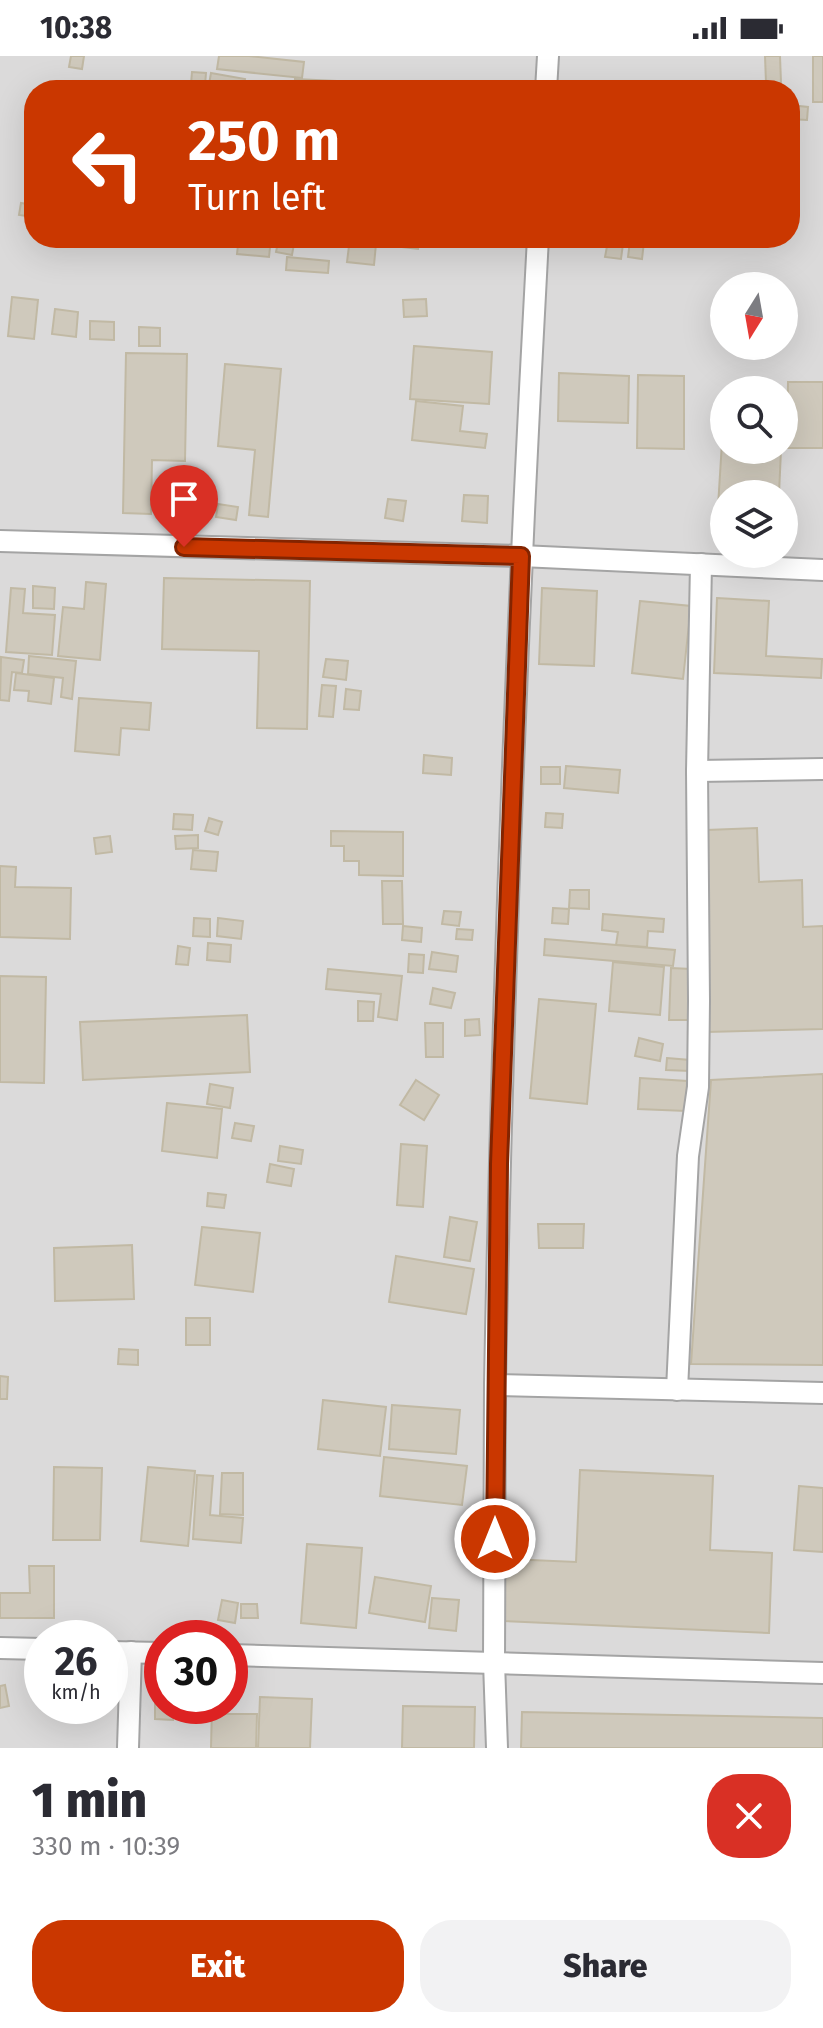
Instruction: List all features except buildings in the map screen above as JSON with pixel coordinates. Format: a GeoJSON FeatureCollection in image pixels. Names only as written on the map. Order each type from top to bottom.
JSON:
{"type":"FeatureCollection","features":[{"type":"Feature","properties":{"kind":"street"},"geometry":{"type":"LineString","coordinates":[[547,80],[548,56]]}},
{"type":"Feature","properties":{"kind":"street"},"geometry":{"type":"LineString","coordinates":[[497,1748],[494,1662],[499,1164],[521,556],[537,248]]}},
{"type":"Feature","properties":{"kind":"street"},"geometry":{"type":"LineString","coordinates":[[0,541],[521,556],[823,570]]}},
{"type":"Feature","properties":{"kind":"street"},"geometry":{"type":"LineString","coordinates":[[677,1390],[688,1156],[698,1087],[697,771],[701,564]]}},
{"type":"Feature","properties":{"kind":"street"},"geometry":{"type":"LineString","coordinates":[[697,771],[823,769]]}},
{"type":"Feature","properties":{"kind":"street"},"geometry":{"type":"LineString","coordinates":[[495,1385],[823,1393]]}},
{"type":"Feature","properties":{"kind":"street"},"geometry":{"type":"LineString","coordinates":[[0,1648],[24,1649]]}},
{"type":"Feature","properties":{"kind":"street"},"geometry":{"type":"LineString","coordinates":[[248,1655],[823,1673]]}},
{"type":"Feature","properties":{"kind":"street"},"geometry":{"type":"LineString","coordinates":[[126,1724],[128,1748]]}},
{"type":"Feature","properties":{"kind":"shaded area"},"geometry":{"type":"Polygon","coordinates":[[[0,56],[823,56],[823,1748],[0,1748],[0,56]]]}},
{"type":"Feature","properties":{"kind":"route"},"geometry":{"type":"LineString","coordinates":[[184,547],[521,556],[499,1164],[495,1539]]}}]}
